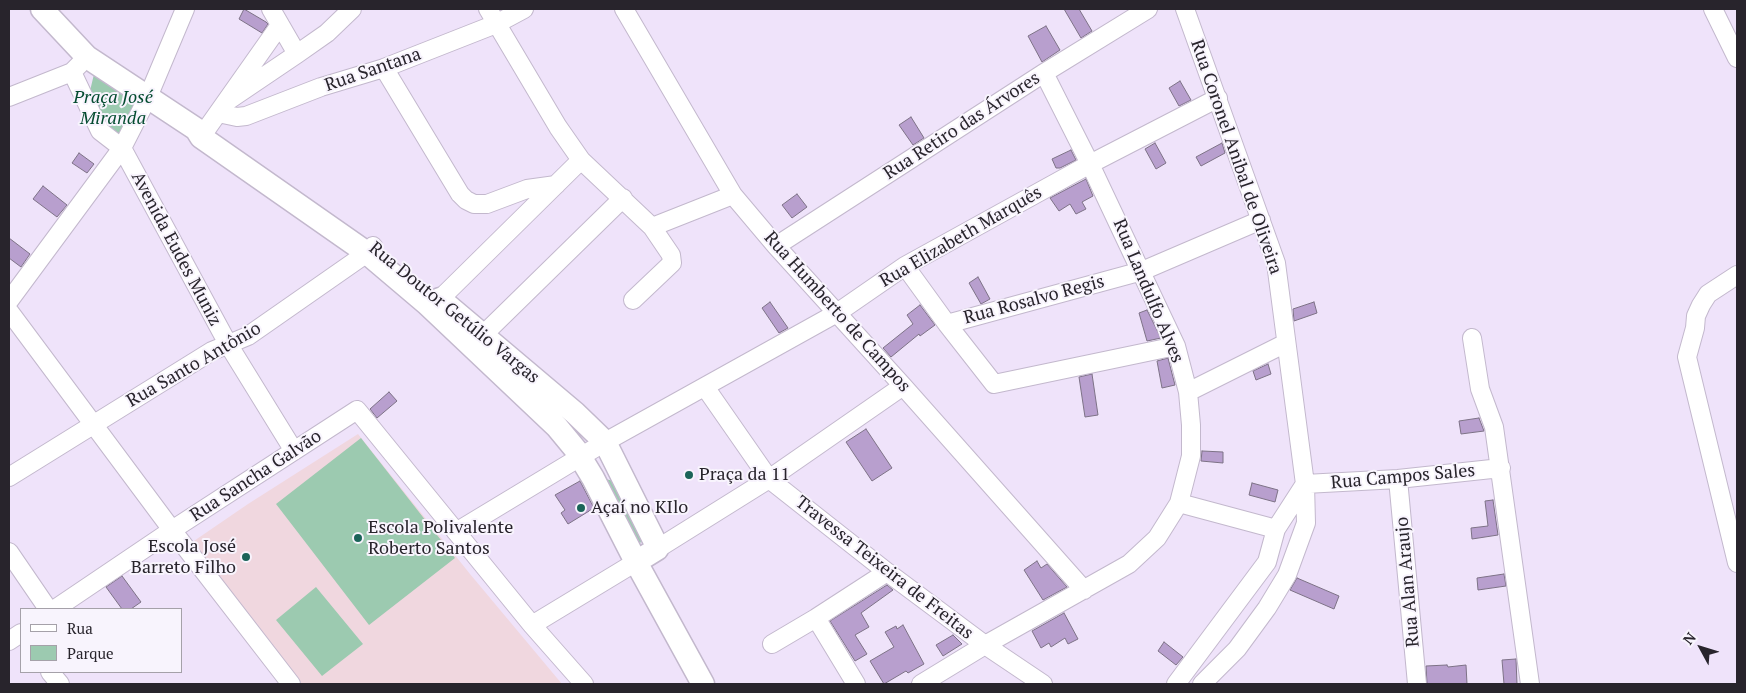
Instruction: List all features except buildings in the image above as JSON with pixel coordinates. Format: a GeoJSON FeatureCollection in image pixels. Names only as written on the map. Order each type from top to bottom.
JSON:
{"type":"FeatureCollection","features":[{"type":"Feature","properties":{"kind":"main road","name":"Rua Doutor Getúlio Vargas"},"geometry":{"type":"LineString","coordinates":[[42,9],[79,64],[148,97],[209,122],[370,249],[440,299],[575,413],[605,442],[655,545]]}},
{"type":"Feature","properties":{"kind":"main road","name":"Rua Doutor Getúlio Vargas"},"geometry":{"type":"LineString","coordinates":[[370,249],[557,427],[576,450],[593,478],[703,684]]}},
{"type":"Feature","properties":{"kind":"main road"},"geometry":{"type":"LineString","coordinates":[[593,478],[616,467]]}},
{"type":"Feature","properties":{"kind":"main road"},"geometry":{"type":"LineString","coordinates":[[635,558],[655,545]]}},
{"type":"Feature","properties":{"kind":"street"},"geometry":{"type":"LineString","coordinates":[[9,300],[122,148],[148,97],[185,9]]}},
{"type":"Feature","properties":{"kind":"street"},"geometry":{"type":"LineString","coordinates":[[271,9],[297,54]]}},
{"type":"Feature","properties":{"kind":"street"},"geometry":{"type":"LineString","coordinates":[[209,122],[327,32],[352,9]]}},
{"type":"Feature","properties":{"kind":"street"},"geometry":{"type":"LineString","coordinates":[[488,9],[558,127],[582,160],[652,227],[671,255],[672,262],[633,300]]}},
{"type":"Feature","properties":{"kind":"street","name":"Rua Santana"},"geometry":{"type":"LineString","coordinates":[[209,122],[242,117],[321,87],[384,68],[496,24],[524,9]]}},
{"type":"Feature","properties":{"kind":"street","name":"Rua Humberto de Campos"},"geometry":{"type":"LineString","coordinates":[[624,9],[733,195],[776,246],[1084,590]]}},
{"type":"Feature","properties":{"kind":"street","name":"Rua Retiro das Árvores"},"geometry":{"type":"LineString","coordinates":[[776,246],[1044,73],[1148,9]]}},
{"type":"Feature","properties":{"kind":"street","name":"Rua Coronel Anibal de Oliveira"},"geometry":{"type":"LineString","coordinates":[[1185,9],[1276,263],[1304,484],[1306,523],[1287,575],[1267,608],[1237,648],[1202,684]]}},
{"type":"Feature","properties":{"kind":"street"},"geometry":{"type":"LineString","coordinates":[[1713,9],[1732,37],[1737,58]]}},
{"type":"Feature","properties":{"kind":"street"},"geometry":{"type":"LineString","coordinates":[[209,122],[280,25]]}},
{"type":"Feature","properties":{"kind":"street"},"geometry":{"type":"LineString","coordinates":[[9,97],[79,64],[100,131],[122,148]]}},
{"type":"Feature","properties":{"kind":"street"},"geometry":{"type":"LineString","coordinates":[[384,68],[460,194],[466,200],[474,204],[487,204],[527,189],[556,185]]}},
{"type":"Feature","properties":{"kind":"street","name":"Rua Landulfo Alves"},"geometry":{"type":"LineString","coordinates":[[921,684],[984,645],[1129,564],[1157,538],[1180,503],[1191,456],[1188,392],[1176,346],[1142,271],[1044,73]]}},
{"type":"Feature","properties":{"kind":"street","name":"Rua Elizabeth Marquês"},"geometry":{"type":"LineString","coordinates":[[456,532],[605,442],[837,314],[905,266],[1090,164],[1218,98]]}},
{"type":"Feature","properties":{"kind":"street","name":"Avenida Eudes Muniz"},"geometry":{"type":"LineString","coordinates":[[122,148],[228,344],[294,451]]}},
{"type":"Feature","properties":{"kind":"street"},"geometry":{"type":"LineString","coordinates":[[440,299],[582,160]]}},
{"type":"Feature","properties":{"kind":"street"},"geometry":{"type":"LineString","coordinates":[[652,227],[733,195]]}},
{"type":"Feature","properties":{"kind":"street"},"geometry":{"type":"LineString","coordinates":[[483,335],[623,198]]}},
{"type":"Feature","properties":{"kind":"street","name":"Rua Rosalvo Regis"},"geometry":{"type":"LineString","coordinates":[[946,324],[1142,271],[1261,220]]}},
{"type":"Feature","properties":{"kind":"street","name":"Rua Santo Antônio"},"geometry":{"type":"LineString","coordinates":[[9,477],[93,423],[212,351],[248,336],[370,249]]}},
{"type":"Feature","properties":{"kind":"street"},"geometry":{"type":"LineString","coordinates":[[905,266],[946,324],[994,384],[1176,346]]}},
{"type":"Feature","properties":{"kind":"street"},"geometry":{"type":"LineString","coordinates":[[1737,275],[1708,294],[1701,305],[1696,316],[1695,328],[1687,357],[1737,563]]}},
{"type":"Feature","properties":{"kind":"street"},"geometry":{"type":"LineString","coordinates":[[9,311],[172,530],[292,684]]}},
{"type":"Feature","properties":{"kind":"street"},"geometry":{"type":"LineString","coordinates":[[1472,338],[1480,389],[1494,427],[1501,468],[1530,684]]}},
{"type":"Feature","properties":{"kind":"street"},"geometry":{"type":"LineString","coordinates":[[1188,392],[1286,343]]}},
{"type":"Feature","properties":{"kind":"street"},"geometry":{"type":"LineString","coordinates":[[655,545],[769,479],[903,386]]}},
{"type":"Feature","properties":{"kind":"street","name":"Travessa Teixeira de Freitas"},"geometry":{"type":"LineString","coordinates":[[705,387],[769,479],[984,645],[1043,684]]}},
{"type":"Feature","properties":{"kind":"street","name":"Rua Sancha Galvão"},"geometry":{"type":"LineString","coordinates":[[56,608],[172,530],[357,410],[456,532]]}},
{"type":"Feature","properties":{"kind":"street","name":"Rua Campos Sales"},"geometry":{"type":"LineString","coordinates":[[1304,484],[1398,479],[1501,468]]}},
{"type":"Feature","properties":{"kind":"street","name":"Rua Alan Araujo"},"geometry":{"type":"LineString","coordinates":[[1398,479],[1417,684]]}},
{"type":"Feature","properties":{"kind":"street"},"geometry":{"type":"LineString","coordinates":[[1176,684],[1267,562],[1276,529],[1304,484]]}},
{"type":"Feature","properties":{"kind":"street"},"geometry":{"type":"LineString","coordinates":[[1180,503],[1276,529]]}},
{"type":"Feature","properties":{"kind":"street"},"geometry":{"type":"LineString","coordinates":[[456,532],[584,684]]}},
{"type":"Feature","properties":{"kind":"street"},"geometry":{"type":"LineString","coordinates":[[9,552],[47,608]]}},
{"type":"Feature","properties":{"kind":"street"},"geometry":{"type":"LineString","coordinates":[[532,624],[635,558]]}},
{"type":"Feature","properties":{"kind":"street"},"geometry":{"type":"LineString","coordinates":[[772,644],[887,572]]}},
{"type":"Feature","properties":{"kind":"street"},"geometry":{"type":"LineString","coordinates":[[816,618],[856,684]]}},
{"type":"Feature","properties":{"kind":"street"},"geometry":{"type":"LineString","coordinates":[[51,673],[60,684]]}},
{"type":"Feature","properties":{"kind":"shaded area","name":"Escola Polivalente Roberto Santos"},"geometry":{"type":"Polygon","coordinates":[[[358,434],[470,574],[562,684],[302,684],[191,543],[248,504],[358,434]]]}},
{"type":"Feature","properties":{"kind":"green space","name":"Praça José Miranda"},"geometry":{"type":"Polygon","coordinates":[[[95,70],[139,103],[117,141],[105,131],[89,95],[95,70]]]}},
{"type":"Feature","properties":{"kind":"green space"},"geometry":{"type":"Polygon","coordinates":[[[361,438],[455,558],[369,625],[276,504],[361,438]]]}},
{"type":"Feature","properties":{"kind":"green space"},"geometry":{"type":"Polygon","coordinates":[[[601,478],[614,481],[642,539],[638,548],[601,478]]]}},
{"type":"Feature","properties":{"kind":"green space"},"geometry":{"type":"Polygon","coordinates":[[[316,587],[363,644],[322,676],[276,620],[316,587]]]}},
{"type":"Feature","properties":{"kind":"place","name":"Praça da 11"},"geometry":{"type":"Point","coordinates":[689,475]}},
{"type":"Feature","properties":{"kind":"place","name":"Açaí no KIlo"},"geometry":{"type":"Point","coordinates":[581,508]}},
{"type":"Feature","properties":{"kind":"place","name":"Escola Polivalente Roberto Santos"},"geometry":{"type":"Point","coordinates":[358,538]}},
{"type":"Feature","properties":{"kind":"place","name":"Escola José Barreto Filho"},"geometry":{"type":"Point","coordinates":[246,557]}}]}
